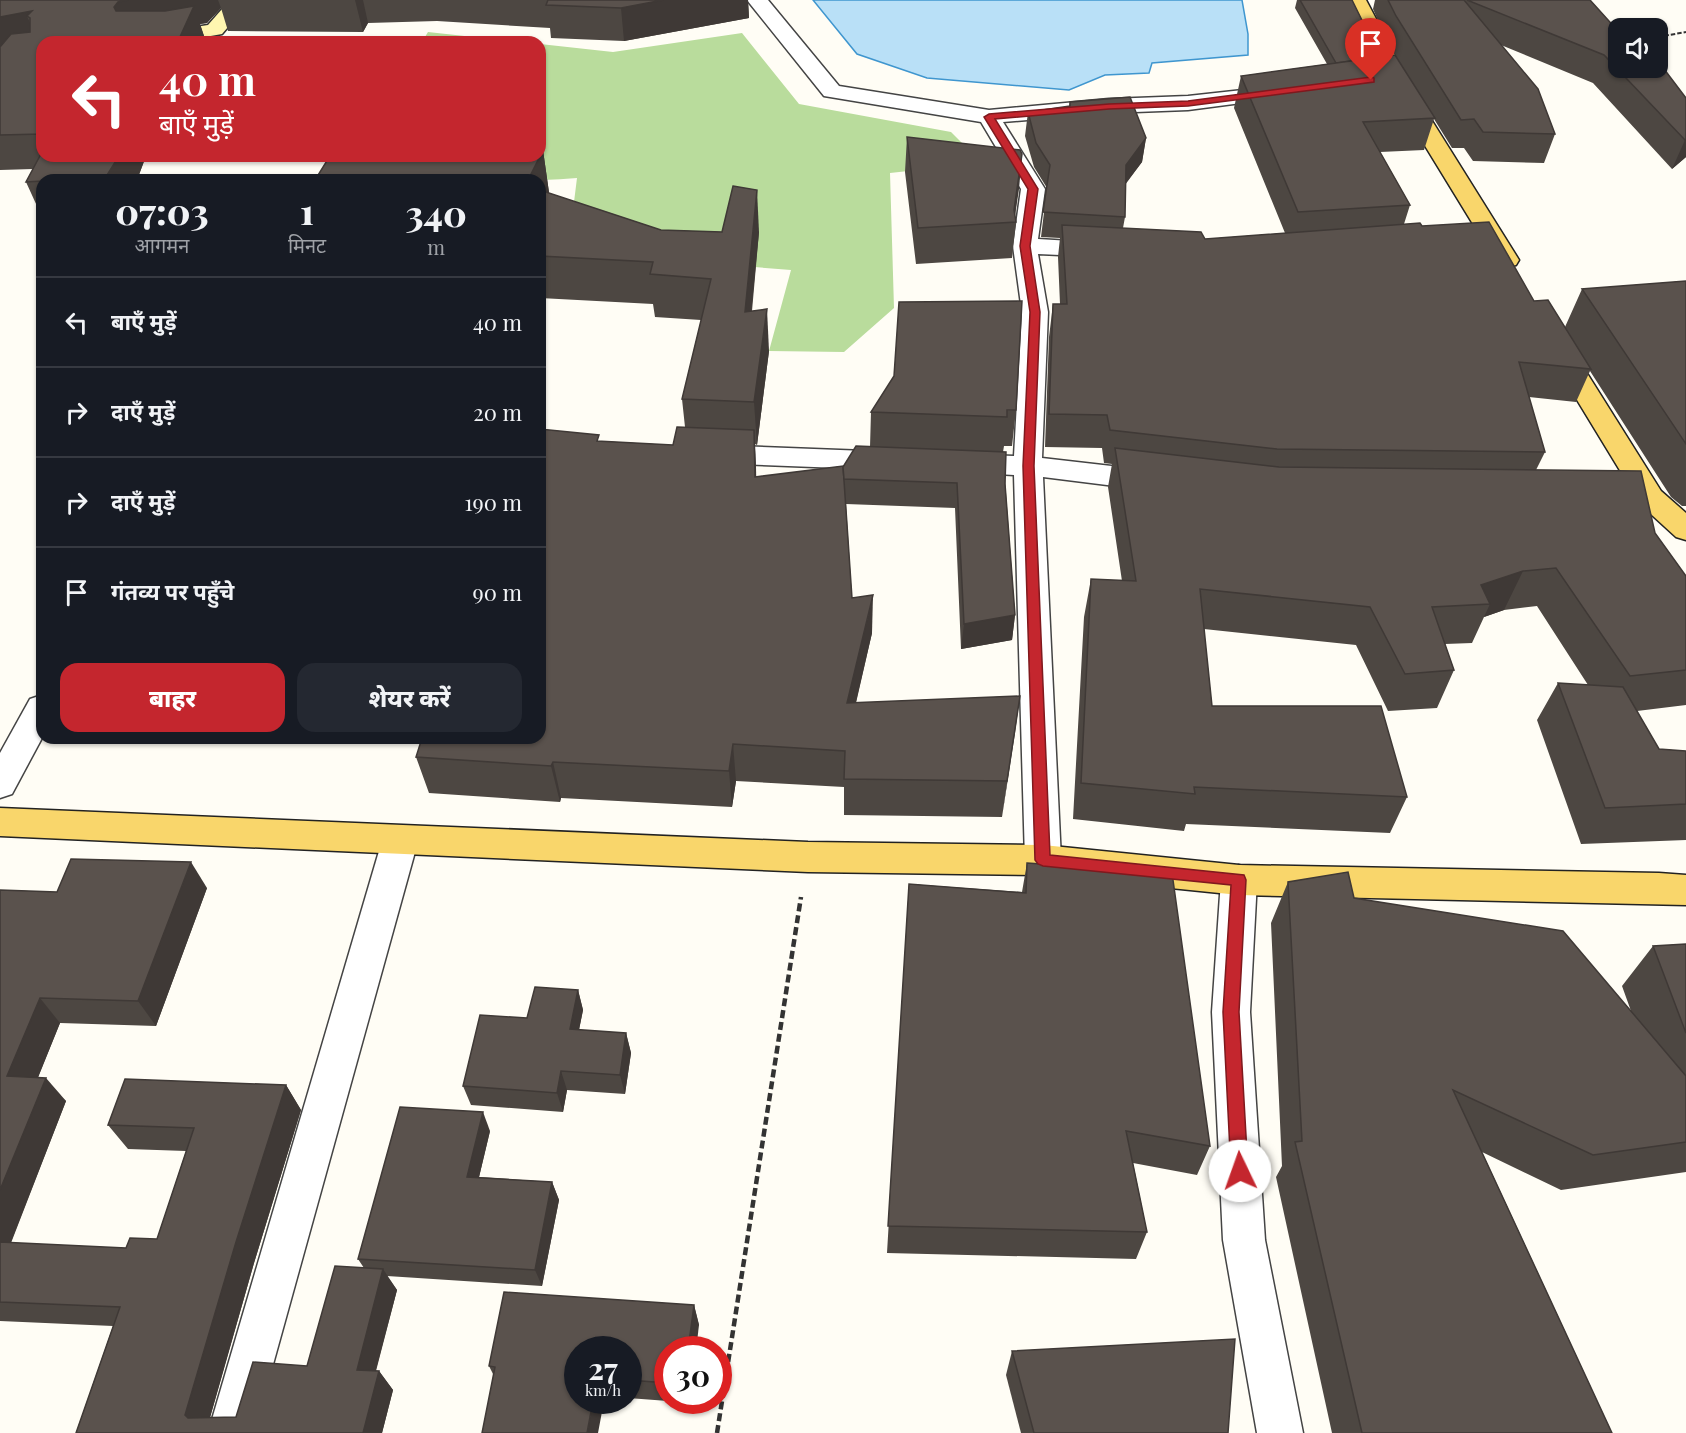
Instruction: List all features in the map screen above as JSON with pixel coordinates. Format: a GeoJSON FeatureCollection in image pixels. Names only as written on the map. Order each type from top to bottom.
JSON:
{"type":"FeatureCollection","features":[{"type":"Feature","properties":{"kind":"main road"},"geometry":{"type":"LineString","coordinates":[[1356,0],[1376,45],[1382,79],[1484,242],[1520,282]]}},
{"type":"Feature","properties":{"kind":"main road"},"geometry":{"type":"LineString","coordinates":[[1550,334],[1651,498],[1686,530]]}},
{"type":"Feature","properties":{"kind":"main road"},"geometry":{"type":"LineString","coordinates":[[0,822],[808,857],[1043,860],[1239,880],[1686,890]]}},
{"type":"Feature","properties":{"kind":"street"},"geometry":{"type":"LineString","coordinates":[[176,36],[215,30],[241,0]]}},
{"type":"Feature","properties":{"kind":"street"},"geometry":{"type":"LineString","coordinates":[[757,0],[832,91],[989,117],[1109,106],[1188,103],[1302,89]]}},
{"type":"Feature","properties":{"kind":"street"},"geometry":{"type":"LineString","coordinates":[[989,117],[1033,189],[1025,246],[1035,312],[1028,466],[1043,860]]}},
{"type":"Feature","properties":{"kind":"street"},"geometry":{"type":"LineString","coordinates":[[1025,246],[1130,251]]}},
{"type":"Feature","properties":{"kind":"street"},"geometry":{"type":"LineString","coordinates":[[683,453],[1028,466],[1177,483]]}},
{"type":"Feature","properties":{"kind":"street"},"geometry":{"type":"LineString","coordinates":[[1615,498],[1651,498]]}},
{"type":"Feature","properties":{"kind":"street"},"geometry":{"type":"LineString","coordinates":[[0,784],[36,719]]}},
{"type":"Feature","properties":{"kind":"street"},"geometry":{"type":"LineString","coordinates":[[231,1433],[400,841]]}},
{"type":"Feature","properties":{"kind":"street"},"geometry":{"type":"LineString","coordinates":[[1239,880],[1231,1012],[1244,1240],[1280,1433]]}},
{"type":"Feature","properties":{"kind":"path"},"geometry":{"type":"LineString","coordinates":[[1668,35],[1686,32]]}},
{"type":"Feature","properties":{"kind":"path"},"geometry":{"type":"LineString","coordinates":[[717,1433],[808,857]]}},
{"type":"Feature","properties":{"kind":"green space"},"geometry":{"type":"Polygon","coordinates":[[[428,32],[465,36],[426,36],[428,32]]]}},
{"type":"Feature","properties":{"kind":"green space"},"geometry":{"type":"Polygon","coordinates":[[[742,33],[799,104],[951,132],[982,163],[890,173],[894,308],[844,352],[769,351],[791,270],[681,261],[571,226],[577,178],[546,180],[546,174],[336,174],[344,162],[546,162],[546,45],[613,52],[742,33]]]}},
{"type":"Feature","properties":{"kind":"water"},"geometry":{"type":"Polygon","coordinates":[[[813,0],[1242,0],[1248,34],[1248,55],[1152,63],[1149,73],[1105,75],[1069,90],[927,78],[857,54],[813,0]]]}},
{"type":"Feature","properties":{"kind":"building"},"geometry":{"type":"Polygon","coordinates":[[[0,0],[128,0],[118,2],[114,7],[116,11],[165,11],[194,6],[180,36],[36,36],[36,134],[0,135],[0,47],[11,34],[30,32],[30,18],[27,16],[32,11],[0,17],[0,0]]]}},
{"type":"Feature","properties":{"kind":"building"},"geometry":{"type":"Polygon","coordinates":[[[548,0],[663,0],[621,8],[546,5],[548,0]]]}},
{"type":"Feature","properties":{"kind":"building"},"geometry":{"type":"Polygon","coordinates":[[[1300,0],[1352,0],[1380,57],[1336,63],[1300,0]]]}},
{"type":"Feature","properties":{"kind":"building"},"geometry":{"type":"Polygon","coordinates":[[[1388,0],[1464,0],[1538,89],[1555,134],[1483,132],[1474,119],[1461,120],[1388,0]]]}},
{"type":"Feature","properties":{"kind":"building"},"geometry":{"type":"Polygon","coordinates":[[[1467,0],[1590,0],[1608,20],[1608,59],[1604,55],[1467,0]]]}},
{"type":"Feature","properties":{"kind":"building"},"geometry":{"type":"Polygon","coordinates":[[[1395,55],[1435,118],[1363,122],[1410,205],[1298,212],[1241,76],[1395,55]]]}},
{"type":"Feature","properties":{"kind":"building"},"geometry":{"type":"Polygon","coordinates":[[[1668,74],[1686,98],[1685,140],[1626,78],[1668,78],[1668,74]]]}},
{"type":"Feature","properties":{"kind":"building"},"geometry":{"type":"Polygon","coordinates":[[[1130,97],[1146,138],[1126,165],[1125,217],[1043,212],[1050,165],[1036,143],[1028,112],[1070,106],[1070,102],[1130,97]]]}},
{"type":"Feature","properties":{"kind":"building"},"geometry":{"type":"Polygon","coordinates":[[[907,137],[1020,150],[1022,154],[1014,210],[1016,222],[918,228],[907,137]]]}},
{"type":"Feature","properties":{"kind":"building"},"geometry":{"type":"Polygon","coordinates":[[[37,162],[115,162],[108,174],[36,174],[36,181],[26,182],[37,162]]]}},
{"type":"Feature","properties":{"kind":"building"},"geometry":{"type":"Polygon","coordinates":[[[326,162],[537,162],[531,174],[319,174],[326,162]]]}},
{"type":"Feature","properties":{"kind":"building"},"geometry":{"type":"Polygon","coordinates":[[[733,186],[757,190],[745,312],[767,309],[754,402],[682,399],[711,279],[650,274],[653,262],[546,256],[546,192],[661,230],[722,232],[733,186]]]}},
{"type":"Feature","properties":{"kind":"building"},"geometry":{"type":"Polygon","coordinates":[[[1489,222],[1534,301],[1548,300],[1591,369],[1519,362],[1545,452],[1277,449],[1110,430],[1107,415],[1049,414],[1053,304],[1067,304],[1062,225],[1201,232],[1205,239],[1420,223],[1422,226],[1489,222]]]}},
{"type":"Feature","properties":{"kind":"building"},"geometry":{"type":"Polygon","coordinates":[[[1686,281],[1686,444],[1582,289],[1686,281]]]}},
{"type":"Feature","properties":{"kind":"building"},"geometry":{"type":"Polygon","coordinates":[[[1022,301],[1016,410],[1007,410],[1007,417],[871,412],[894,376],[899,302],[1022,301]]]}},
{"type":"Feature","properties":{"kind":"building"},"geometry":{"type":"Polygon","coordinates":[[[677,427],[754,430],[755,477],[843,466],[852,598],[873,595],[847,703],[1020,696],[1007,781],[844,779],[845,751],[733,744],[729,771],[553,762],[551,766],[416,757],[420,744],[546,744],[546,430],[599,435],[597,441],[673,445],[677,427]]]}},
{"type":"Feature","properties":{"kind":"building"},"geometry":{"type":"Polygon","coordinates":[[[856,446],[1006,452],[1005,484],[1015,615],[964,624],[957,483],[844,479],[843,467],[856,446]]]}},
{"type":"Feature","properties":{"kind":"building"},"geometry":{"type":"Polygon","coordinates":[[[1115,448],[1279,467],[1641,471],[1655,533],[1686,576],[1686,670],[1630,676],[1556,568],[1523,571],[1481,585],[1490,604],[1432,607],[1454,670],[1405,674],[1370,607],[1200,589],[1212,706],[1381,706],[1407,797],[1194,787],[1195,794],[1081,783],[1091,579],[1136,581],[1115,448]]]}},
{"type":"Feature","properties":{"kind":"building"},"geometry":{"type":"Polygon","coordinates":[[[1558,683],[1623,687],[1659,749],[1686,751],[1686,804],[1605,808],[1558,683]]]}},
{"type":"Feature","properties":{"kind":"building"},"geometry":{"type":"Polygon","coordinates":[[[71,859],[191,862],[138,1001],[40,998],[7,1076],[46,1078],[0,1190],[0,890],[57,892],[71,859]]]}},
{"type":"Feature","properties":{"kind":"building"},"geometry":{"type":"Polygon","coordinates":[[[1027,863],[1172,873],[1210,1146],[1126,1131],[1147,1232],[888,1226],[909,884],[1026,893],[1027,863]]]}},
{"type":"Feature","properties":{"kind":"building"},"geometry":{"type":"Polygon","coordinates":[[[1348,872],[1354,898],[1563,931],[1686,1076],[1686,1142],[1593,1155],[1453,1090],[1612,1433],[1362,1433],[1295,1142],[1302,1141],[1288,882],[1348,872]]]}},
{"type":"Feature","properties":{"kind":"building"},"geometry":{"type":"Polygon","coordinates":[[[1686,944],[1686,1033],[1653,946],[1686,944]]]}},
{"type":"Feature","properties":{"kind":"building"},"geometry":{"type":"Polygon","coordinates":[[[535,987],[578,990],[570,1029],[626,1033],[620,1075],[561,1071],[557,1093],[463,1086],[480,1015],[527,1018],[535,987]]]}},
{"type":"Feature","properties":{"kind":"building"},"geometry":{"type":"Polygon","coordinates":[[[125,1079],[286,1085],[236,1242],[185,1415],[188,1418],[236,1417],[253,1362],[307,1366],[335,1266],[383,1269],[357,1370],[379,1371],[363,1433],[76,1433],[120,1307],[0,1302],[0,1242],[126,1248],[130,1238],[157,1239],[194,1128],[108,1125],[125,1079]]]}},
{"type":"Feature","properties":{"kind":"building"},"geometry":{"type":"Polygon","coordinates":[[[400,1107],[483,1112],[467,1177],[552,1182],[535,1270],[358,1259],[400,1107]]]}},
{"type":"Feature","properties":{"kind":"building"},"geometry":{"type":"Polygon","coordinates":[[[504,1292],[694,1305],[690,1336],[654,1336],[654,1382],[642,1381],[642,1336],[564,1336],[564,1414],[591,1414],[587,1433],[482,1433],[495,1367],[489,1366],[504,1292]]]}},
{"type":"Feature","properties":{"kind":"building"},"geometry":{"type":"Polygon","coordinates":[[[1235,1339],[1228,1433],[1034,1433],[1012,1351],[1235,1339]]]}},
{"type":"Feature","properties":{"kind":"route"},"geometry":{"type":"LineString","coordinates":[[1240,1171],[1231,1012],[1239,880],[1043,860],[1028,466],[1035,312],[1025,246],[1033,189],[989,117],[1109,106],[1188,103],[1371,80]]}}]}
